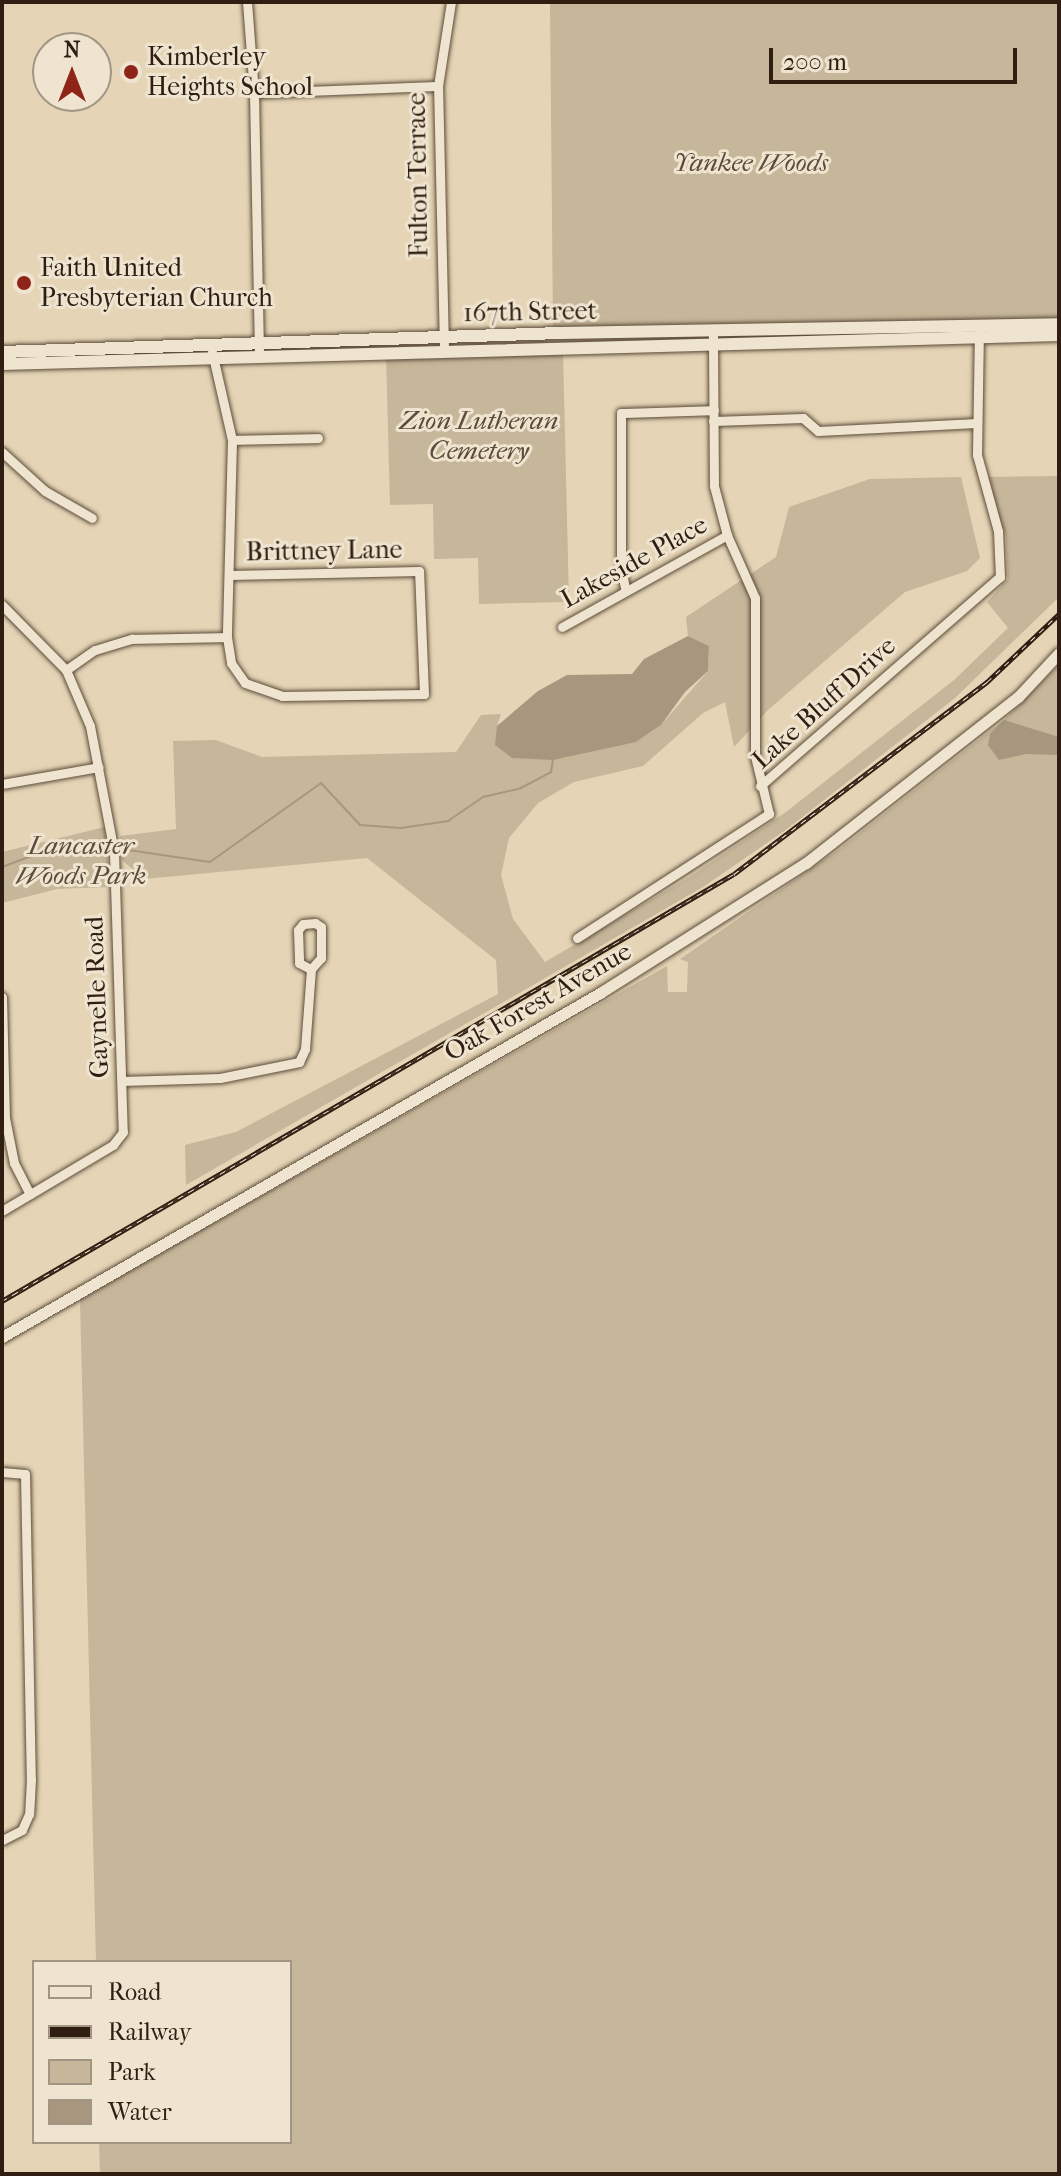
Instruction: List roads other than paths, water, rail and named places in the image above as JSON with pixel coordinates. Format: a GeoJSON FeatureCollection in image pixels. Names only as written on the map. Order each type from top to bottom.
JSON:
{"type":"FeatureCollection","features":[{"type":"Feature","properties":{"kind":"main road","name":"167th Street"},"geometry":{"type":"LineString","coordinates":[[2,364],[444,342],[979,330],[1059,324]]}},
{"type":"Feature","properties":{"kind":"main road","name":"167th Street"},"geometry":{"type":"LineString","coordinates":[[979,330],[1059,335]]}},
{"type":"Feature","properties":{"kind":"main road","name":"167th Street"},"geometry":{"type":"LineString","coordinates":[[2,352],[212,352]]}},
{"type":"Feature","properties":{"kind":"street"},"geometry":{"type":"LineString","coordinates":[[247,2],[254,93],[259,350]]}},
{"type":"Feature","properties":{"kind":"street","name":"Fulton Terrace"},"geometry":{"type":"LineString","coordinates":[[444,342],[438,86],[451,2]]}},
{"type":"Feature","properties":{"kind":"street"},"geometry":{"type":"LineString","coordinates":[[254,93],[438,86]]}},
{"type":"Feature","properties":{"kind":"street"},"geometry":{"type":"LineString","coordinates":[[625,588],[621,567],[621,413],[803,418],[818,431],[977,423],[979,330]]}},
{"type":"Feature","properties":{"kind":"street"},"geometry":{"type":"LineString","coordinates":[[713,335],[714,486],[727,535],[755,598],[755,756],[760,786]]}},
{"type":"Feature","properties":{"kind":"street"},"geometry":{"type":"LineString","coordinates":[[66,670],[95,650],[132,639],[227,637],[232,440],[212,352]]}},
{"type":"Feature","properties":{"kind":"street","name":"Lake Bluff Drive"},"geometry":{"type":"LineString","coordinates":[[577,938],[769,814],[760,786],[1000,577],[998,531],[979,470],[977,423]]}},
{"type":"Feature","properties":{"kind":"street"},"geometry":{"type":"LineString","coordinates":[[232,440],[318,438]]}},
{"type":"Feature","properties":{"kind":"street"},"geometry":{"type":"LineString","coordinates":[[2,452],[45,491],[92,518]]}},
{"type":"Feature","properties":{"kind":"street","name":"Lakeside Place"},"geometry":{"type":"LineString","coordinates":[[562,627],[595,612],[625,588],[727,535]]}},
{"type":"Feature","properties":{"kind":"street","name":"Brittney Lane"},"geometry":{"type":"LineString","coordinates":[[227,637],[231,663],[245,683],[282,696],[424,694],[419,571],[230,575]]}},
{"type":"Feature","properties":{"kind":"street","name":"Gaynelle Road"},"geometry":{"type":"LineString","coordinates":[[2,605],[66,670],[85,709],[99,767],[114,852],[123,1132],[113,1145],[2,1211]]}},
{"type":"Feature","properties":{"kind":"street","name":"Oak Forest Avenue"},"geometry":{"type":"LineString","coordinates":[[2,1337],[600,993],[806,863],[1018,697],[1059,653]]}},
{"type":"Feature","properties":{"kind":"street"},"geometry":{"type":"LineString","coordinates":[[2,784],[99,767]]}},
{"type":"Feature","properties":{"kind":"street"},"geometry":{"type":"LineString","coordinates":[[122,1081],[198,1079],[299,1062],[305,1049],[311,969],[321,958],[321,927],[315,923],[298,930],[299,963],[311,969]]}},
{"type":"Feature","properties":{"kind":"street"},"geometry":{"type":"LineString","coordinates":[[2,997],[5,1118],[14,1163],[30,1194]]}},
{"type":"Feature","properties":{"kind":"street"},"geometry":{"type":"LineString","coordinates":[[2,1472],[25,1474],[31,1779],[29,1814],[22,1830],[2,1840]]}},
{"type":"Feature","properties":{"kind":"water"},"geometry":{"type":"Polygon","coordinates":[[[688,636],[709,646],[708,671],[685,692],[661,725],[636,742],[553,760],[512,758],[495,745],[497,726],[538,691],[567,675],[632,674],[644,659],[688,636]]]}},
{"type":"Feature","properties":{"kind":"water"},"geometry":{"type":"Polygon","coordinates":[[[1004,720],[1059,737],[1059,755],[1026,754],[999,760],[988,745],[990,734],[1004,720]]]}},
{"type":"Feature","properties":{"kind":"waterway"},"geometry":{"type":"LineString","coordinates":[[121,849],[210,862],[321,783],[360,825],[401,828],[448,821],[483,797],[521,788],[551,772],[553,760]]}},
{"type":"Feature","properties":{"kind":"waterway"},"geometry":{"type":"LineString","coordinates":[[2,867],[61,845],[107,847]]}},
{"type":"Feature","properties":{"kind":"railway"},"geometry":{"type":"LineString","coordinates":[[2,1301],[734,874],[987,682],[1059,614]]}},
{"type":"Feature","properties":{"kind":"place","name":"Kimberley Heights School"},"geometry":{"type":"Point","coordinates":[131,72]}},
{"type":"Feature","properties":{"kind":"place","name":"Faith United Presbyterian Church"},"geometry":{"type":"Point","coordinates":[24,283]}},
{"type":"Feature","properties":{"kind":"park label","name":"Yankee Woods"},"geometry":{"type":"Point","coordinates":[751,163]}},
{"type":"Feature","properties":{"kind":"park label","name":"Zion Lutheran Cemetery"},"geometry":{"type":"Point","coordinates":[479,436]}},
{"type":"Feature","properties":{"kind":"park label","name":"Lancaster Woods Park"},"geometry":{"type":"Point","coordinates":[81,861]}}]}
